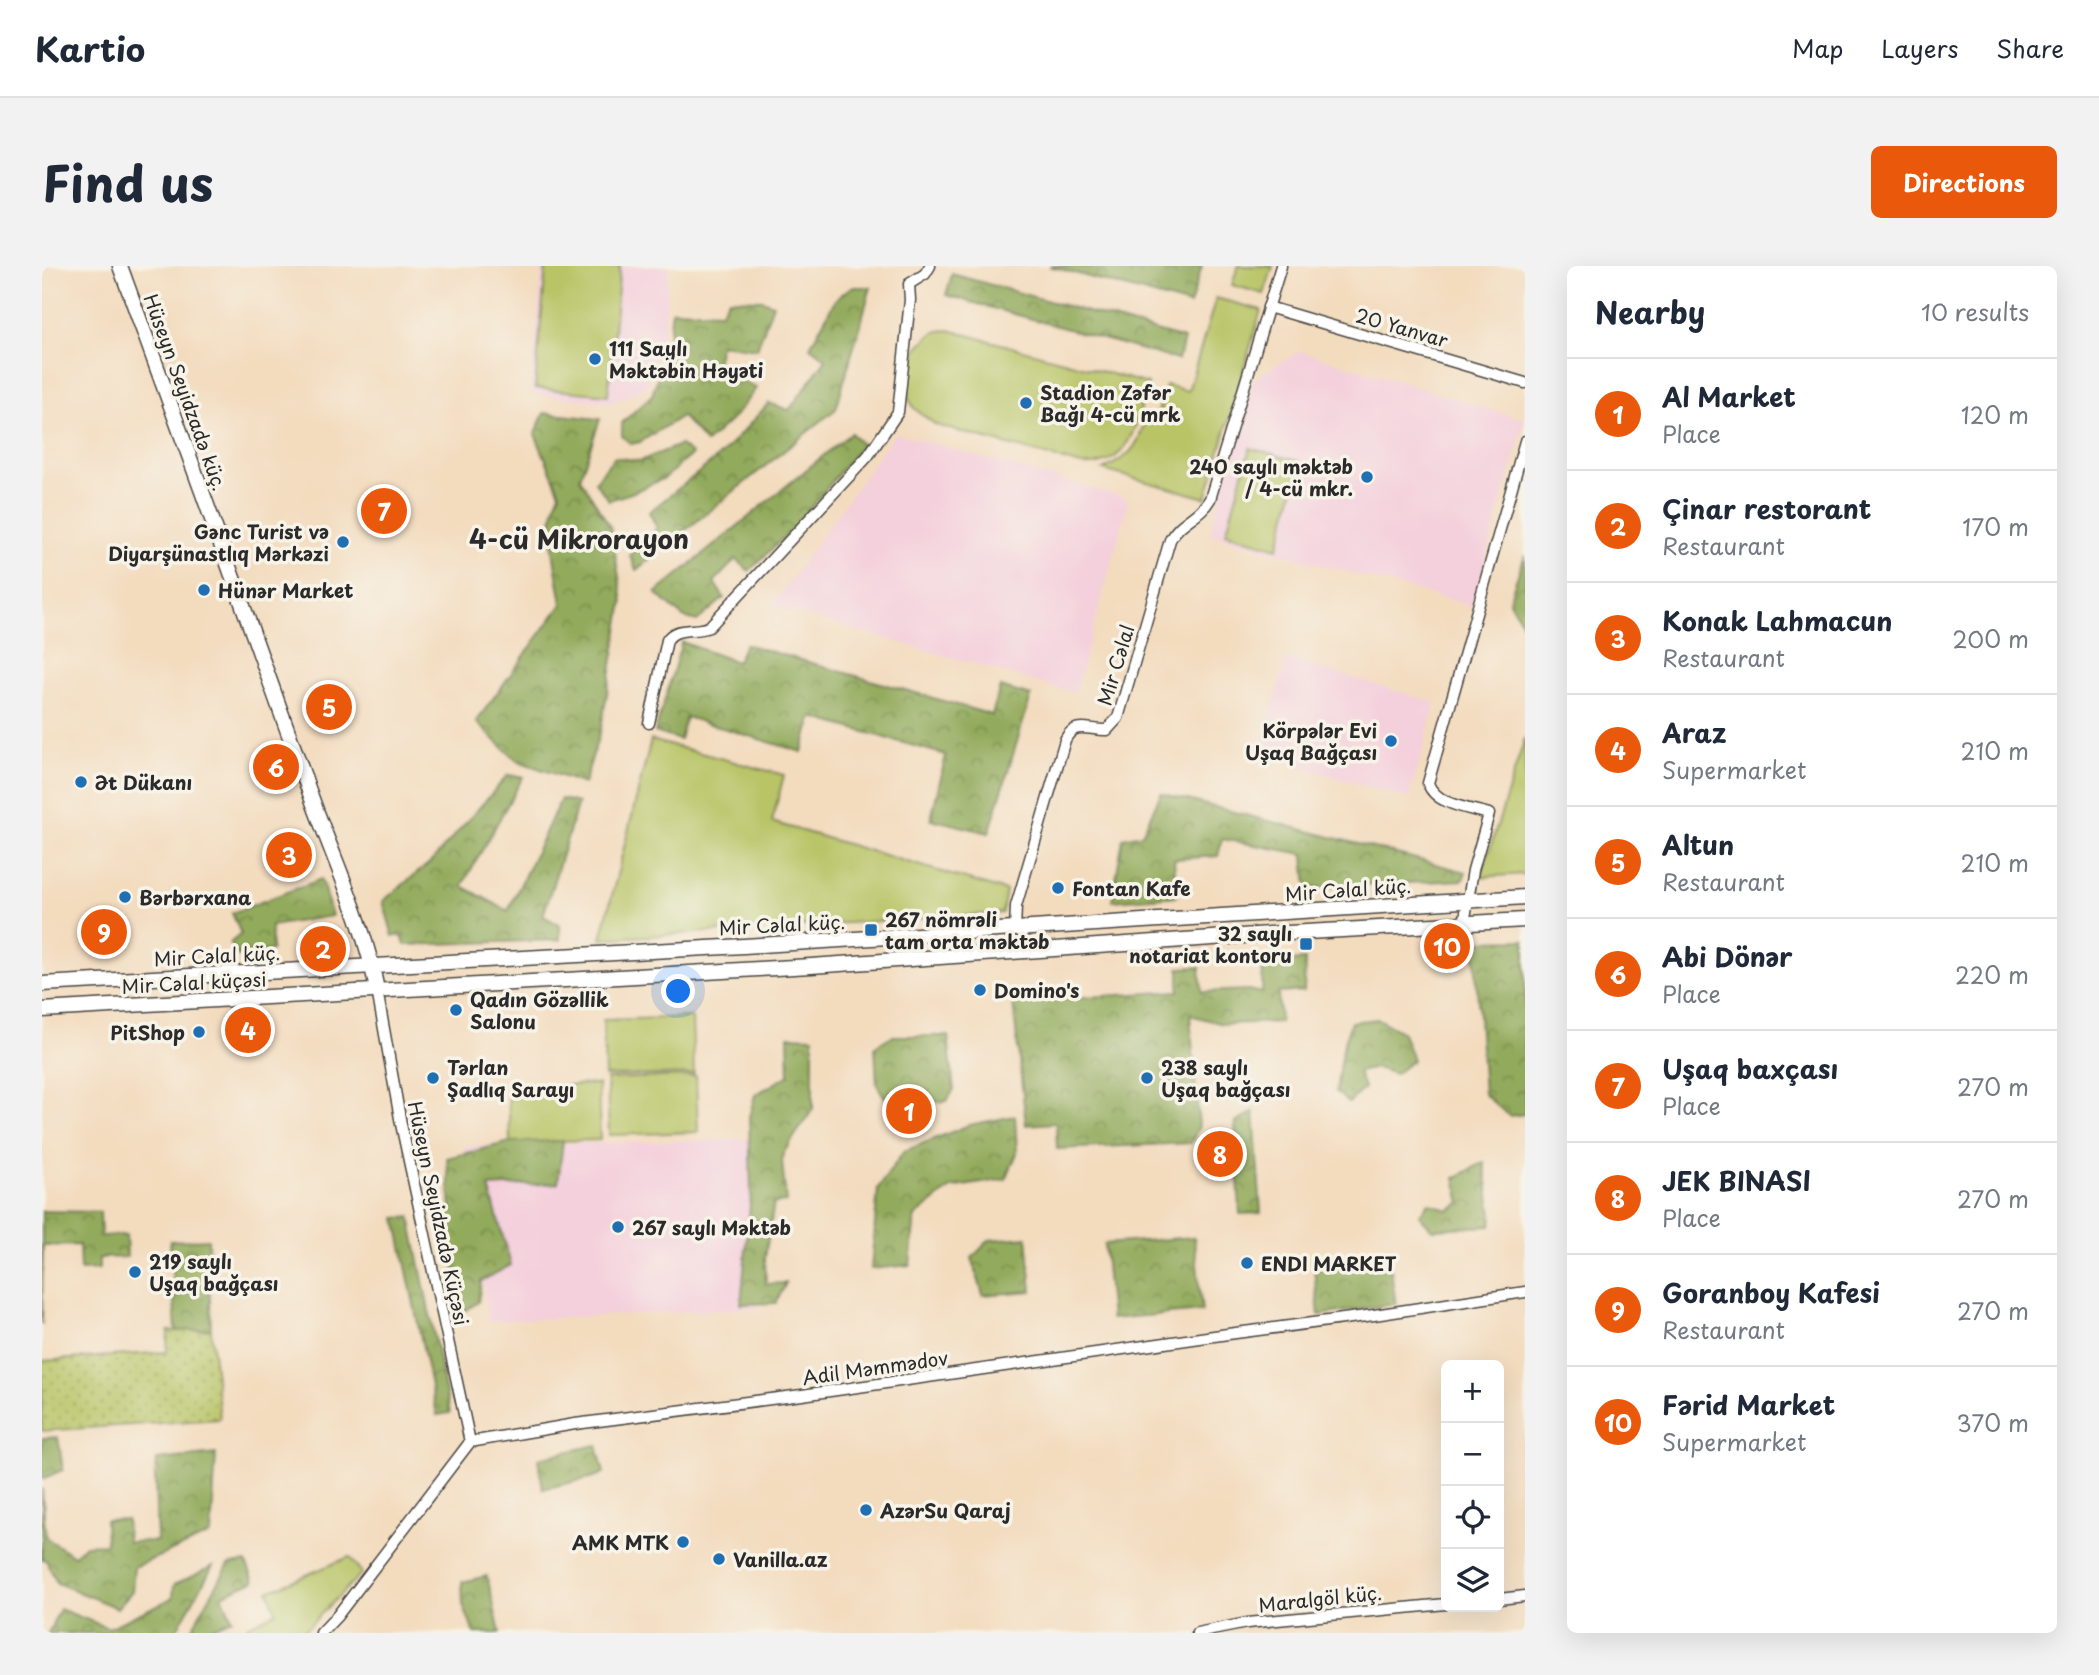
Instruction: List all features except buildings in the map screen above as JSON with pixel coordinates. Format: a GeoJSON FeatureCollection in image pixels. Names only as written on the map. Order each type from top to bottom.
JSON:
{"type":"FeatureCollection","features":[{"type":"Feature","properties":{"kind":"street","name":"Hüseyn Seyidzadə küç."},"geometry":{"type":"LineString","coordinates":[[120,266],[253,627],[372,965],[377,990]]}},
{"type":"Feature","properties":{"kind":"street"},"geometry":{"type":"LineString","coordinates":[[649,723],[667,640],[671,634],[709,627],[868,456],[898,412],[910,300],[909,284],[925,274],[930,266]]}},
{"type":"Feature","properties":{"kind":"street"},"geometry":{"type":"LineString","coordinates":[[1269,307],[1281,266]]}},
{"type":"Feature","properties":{"kind":"street","name":"20 Yanvar"},"geometry":{"type":"LineString","coordinates":[[1269,307],[1525,383]]}},
{"type":"Feature","properties":{"kind":"street","name":"Mir Cəlal"},"geometry":{"type":"LineString","coordinates":[[1015,930],[1016,906],[1065,740],[1072,730],[1081,727],[1102,730],[1115,723],[1173,532],[1200,512],[1210,499],[1269,307]]}},
{"type":"Feature","properties":{"kind":"street"},"geometry":{"type":"LineString","coordinates":[[1464,925],[1473,870],[1489,814],[1444,800],[1431,791],[1429,783],[1525,441]]}},
{"type":"Feature","properties":{"kind":"street","name":"Mir Cəlal küç."},"geometry":{"type":"LineString","coordinates":[[42,984],[1015,930],[1525,897]]}},
{"type":"Feature","properties":{"kind":"street","name":"Mir Cəlal küç."},"geometry":{"type":"LineString","coordinates":[[347,993],[1525,920]]}},
{"type":"Feature","properties":{"kind":"street","name":"Hüseyn Seyidzadə Küçəsi"},"geometry":{"type":"LineString","coordinates":[[377,990],[401,1124],[470,1442]]}},
{"type":"Feature","properties":{"kind":"street","name":"Mir Cəlal küçəsi"},"geometry":{"type":"LineString","coordinates":[[42,1010],[347,993]]}},
{"type":"Feature","properties":{"kind":"street","name":"Adil Məmmədov"},"geometry":{"type":"LineString","coordinates":[[470,1442],[575,1424],[802,1395],[1525,1292]]}},
{"type":"Feature","properties":{"kind":"street"},"geometry":{"type":"LineString","coordinates":[[321,1633],[337,1616],[470,1442]]}},
{"type":"Feature","properties":{"kind":"street"},"geometry":{"type":"LineString","coordinates":[[1504,1598],[1525,1596]]}},
{"type":"Feature","properties":{"kind":"street","name":"Maralgöl küç."},"geometry":{"type":"LineString","coordinates":[[1197,1633],[1247,1623],[1441,1604]]}},
{"type":"Feature","properties":{"kind":"shaded area","name":"111 Saylı Məktəbin Həyəti"},"geometry":{"type":"Polygon","coordinates":[[[542,266],[669,266],[664,332],[647,386],[611,403],[531,394],[542,266]]]}},
{"type":"Feature","properties":{"kind":"shaded area","name":"240 saylı məktəb / 4-cü mkr."},"geometry":{"type":"Polygon","coordinates":[[[1299,351],[1525,420],[1472,606],[1210,534],[1253,380],[1299,351]]]}},
{"type":"Feature","properties":{"kind":"shaded area"},"geometry":{"type":"Polygon","coordinates":[[[895,433],[1129,499],[1075,693],[772,606],[895,433]]]}},
{"type":"Feature","properties":{"kind":"shaded area"},"geometry":{"type":"Polygon","coordinates":[[[1287,658],[1436,703],[1408,799],[1258,754],[1287,658]]]}},
{"type":"Feature","properties":{"kind":"shaded area","name":"267 saylı Məktəb"},"geometry":{"type":"Polygon","coordinates":[[[765,1139],[757,1308],[488,1321],[464,1146],[765,1139]]]}},
{"type":"Feature","properties":{"kind":"green space"},"geometry":{"type":"Polygon","coordinates":[[[546,266],[620,266],[608,395],[535,388],[546,266]]]}},
{"type":"Feature","properties":{"kind":"green space"},"geometry":{"type":"Polygon","coordinates":[[[1049,266],[1202,266],[1190,305],[1049,266]]]}},
{"type":"Feature","properties":{"kind":"green space"},"geometry":{"type":"Polygon","coordinates":[[[1238,266],[1273,266],[1264,294],[1232,285],[1238,266]]]}},
{"type":"Feature","properties":{"kind":"green space"},"geometry":{"type":"Polygon","coordinates":[[[952,274],[1184,339],[1178,360],[946,295],[952,274]]]}},
{"type":"Feature","properties":{"kind":"green space"},"geometry":{"type":"Polygon","coordinates":[[[851,287],[871,287],[836,409],[636,570],[630,555],[657,528],[649,512],[723,453],[769,403],[789,410],[826,359],[810,347],[835,300],[851,287]]]}},
{"type":"Feature","properties":{"kind":"green space"},"geometry":{"type":"Polygon","coordinates":[[[1216,298],[1261,310],[1206,498],[1103,470],[1131,451],[1139,439],[1145,421],[1155,423],[1166,385],[1188,391],[1216,298]]]}},
{"type":"Feature","properties":{"kind":"green space"},"geometry":{"type":"Polygon","coordinates":[[[729,299],[762,300],[773,304],[757,349],[720,344],[715,368],[756,388],[735,416],[706,443],[682,416],[640,442],[631,444],[622,436],[622,423],[652,395],[667,350],[672,310],[721,312],[729,299]]]}},
{"type":"Feature","properties":{"kind":"green space","name":"Stadion Zəfər Bağı 4-cü mrk"},"geometry":{"type":"Polygon","coordinates":[[[949,330],[1148,384],[1129,440],[1111,459],[1098,464],[1081,465],[936,425],[915,409],[908,398],[906,386],[912,359],[918,347],[938,331],[949,330]]]}},
{"type":"Feature","properties":{"kind":"green space"},"geometry":{"type":"Polygon","coordinates":[[[544,413],[600,419],[580,478],[611,528],[623,602],[601,728],[584,784],[517,761],[476,722],[562,604],[552,533],[552,519],[560,493],[535,434],[544,413]]]}},
{"type":"Feature","properties":{"kind":"green space"},"geometry":{"type":"Polygon","coordinates":[[[851,433],[862,445],[797,525],[749,571],[736,559],[714,582],[724,598],[697,621],[683,617],[656,593],[851,433]]]}},
{"type":"Feature","properties":{"kind":"green space"},"geometry":{"type":"Polygon","coordinates":[[[680,445],[692,454],[665,478],[631,493],[609,500],[595,482],[614,457],[640,461],[680,445]]]}},
{"type":"Feature","properties":{"kind":"green space"},"geometry":{"type":"Polygon","coordinates":[[[1250,448],[1301,462],[1278,548],[1226,533],[1250,448]]]}},
{"type":"Feature","properties":{"kind":"green space"},"geometry":{"type":"Polygon","coordinates":[[[1525,555],[1525,629],[1509,600],[1525,555]]]}},
{"type":"Feature","properties":{"kind":"green space"},"geometry":{"type":"Polygon","coordinates":[[[682,642],[737,662],[745,644],[992,715],[1000,687],[1031,696],[989,833],[931,819],[946,755],[812,717],[802,752],[686,717],[680,740],[655,732],[682,642]]]}},
{"type":"Feature","properties":{"kind":"green space"},"geometry":{"type":"Polygon","coordinates":[[[1525,738],[1525,874],[1481,877],[1525,738]]]}},
{"type":"Feature","properties":{"kind":"green space"},"geometry":{"type":"Polygon","coordinates":[[[651,740],[784,775],[772,822],[1006,891],[1002,913],[601,939],[651,740]]]}},
{"type":"Feature","properties":{"kind":"green space"},"geometry":{"type":"Polygon","coordinates":[[[508,775],[523,777],[462,886],[508,911],[561,799],[578,803],[543,916],[560,925],[560,940],[405,945],[402,936],[393,936],[383,901],[433,860],[508,775]]]}},
{"type":"Feature","properties":{"kind":"green space"},"geometry":{"type":"Polygon","coordinates":[[[1161,793],[1466,872],[1463,880],[1307,888],[1304,854],[1222,839],[1218,856],[1174,859],[1177,896],[1112,901],[1123,838],[1142,834],[1161,793]]]}},
{"type":"Feature","properties":{"kind":"green space"},"geometry":{"type":"Polygon","coordinates":[[[321,879],[332,916],[271,926],[272,950],[238,956],[230,943],[241,934],[232,913],[321,879]]]}},
{"type":"Feature","properties":{"kind":"green space"},"geometry":{"type":"Polygon","coordinates":[[[1525,940],[1525,1114],[1509,1116],[1484,1094],[1474,941],[1525,940]]]}},
{"type":"Feature","properties":{"kind":"green space"},"geometry":{"type":"Polygon","coordinates":[[[1305,960],[1304,991],[1278,993],[1280,1022],[1223,1024],[1190,1015],[1199,1126],[1191,1143],[1057,1149],[1056,1123],[1026,1125],[1013,1002],[1179,991],[1179,968],[1200,967],[1202,992],[1248,990],[1262,993],[1263,962],[1305,960]]]}},
{"type":"Feature","properties":{"kind":"green space"},"geometry":{"type":"Polygon","coordinates":[[[692,1017],[694,1074],[605,1076],[603,1020],[692,1017]]]}},
{"type":"Feature","properties":{"kind":"green space"},"geometry":{"type":"Polygon","coordinates":[[[1378,1019],[1403,1033],[1413,1060],[1395,1074],[1376,1068],[1358,1072],[1364,1088],[1349,1103],[1336,1092],[1342,1050],[1351,1022],[1378,1019]]]}},
{"type":"Feature","properties":{"kind":"green space"},"geometry":{"type":"Polygon","coordinates":[[[788,1036],[813,1037],[813,1109],[784,1152],[782,1161],[786,1202],[774,1203],[765,1257],[766,1284],[786,1283],[776,1303],[741,1304],[751,1193],[749,1117],[755,1095],[789,1075],[788,1036]]]}},
{"type":"Feature","properties":{"kind":"green space"},"geometry":{"type":"Polygon","coordinates":[[[892,1036],[948,1036],[954,1089],[947,1101],[890,1106],[877,1085],[875,1046],[892,1036]]]}},
{"type":"Feature","properties":{"kind":"green space"},"geometry":{"type":"Polygon","coordinates":[[[696,1076],[698,1132],[609,1135],[607,1079],[696,1076]]]}},
{"type":"Feature","properties":{"kind":"green space"},"geometry":{"type":"Polygon","coordinates":[[[598,1084],[600,1140],[510,1142],[508,1087],[598,1084]]]}},
{"type":"Feature","properties":{"kind":"green space"},"geometry":{"type":"Polygon","coordinates":[[[1254,1112],[1261,1213],[1240,1214],[1235,1123],[1254,1112]]]}},
{"type":"Feature","properties":{"kind":"green space"},"geometry":{"type":"Polygon","coordinates":[[[1015,1116],[1017,1153],[1006,1179],[951,1188],[915,1216],[910,1265],[871,1269],[878,1188],[904,1151],[969,1125],[1015,1116]]]}},
{"type":"Feature","properties":{"kind":"green space"},"geometry":{"type":"Polygon","coordinates":[[[563,1141],[558,1183],[489,1187],[511,1265],[481,1281],[478,1302],[465,1311],[442,1214],[451,1210],[447,1158],[510,1142],[563,1141]]]}},
{"type":"Feature","properties":{"kind":"green space"},"geometry":{"type":"Polygon","coordinates":[[[1484,1162],[1492,1215],[1491,1226],[1432,1229],[1419,1215],[1429,1203],[1448,1210],[1461,1203],[1455,1178],[1484,1162]]]}},
{"type":"Feature","properties":{"kind":"green space"},"geometry":{"type":"Polygon","coordinates":[[[42,1211],[100,1212],[101,1236],[126,1235],[127,1257],[99,1258],[99,1269],[80,1270],[79,1245],[43,1246],[42,1325],[42,1211]]]}},
{"type":"Feature","properties":{"kind":"green space"},"geometry":{"type":"Polygon","coordinates":[[[410,1217],[450,1413],[437,1415],[396,1218],[410,1217]]]}},
{"type":"Feature","properties":{"kind":"green space"},"geometry":{"type":"Polygon","coordinates":[[[1027,1237],[1032,1291],[983,1295],[972,1258],[989,1240],[1027,1237]]]}},
{"type":"Feature","properties":{"kind":"green space"},"geometry":{"type":"Polygon","coordinates":[[[1194,1237],[1202,1311],[1111,1319],[1104,1244],[1194,1237]]]}},
{"type":"Feature","properties":{"kind":"green space"},"geometry":{"type":"Polygon","coordinates":[[[208,1239],[211,1329],[176,1331],[170,1241],[208,1239]]]}},
{"type":"Feature","properties":{"kind":"green space"},"geometry":{"type":"Polygon","coordinates":[[[1389,1258],[1396,1304],[1319,1315],[1313,1259],[1389,1258]]]}},
{"type":"Feature","properties":{"kind":"green space"},"geometry":{"type":"Polygon","coordinates":[[[211,1329],[220,1419],[42,1431],[42,1361],[167,1352],[168,1331],[211,1329]]]}},
{"type":"Feature","properties":{"kind":"green space"},"geometry":{"type":"Polygon","coordinates":[[[58,1437],[63,1470],[42,1479],[42,1438],[58,1437]]]}},
{"type":"Feature","properties":{"kind":"green space"},"geometry":{"type":"Polygon","coordinates":[[[597,1445],[604,1473],[543,1489],[538,1458],[597,1445]]]}},
{"type":"Feature","properties":{"kind":"green space"},"geometry":{"type":"Polygon","coordinates":[[[216,1454],[211,1534],[134,1567],[132,1591],[117,1608],[57,1583],[46,1560],[42,1559],[42,1488],[46,1538],[74,1556],[85,1545],[106,1544],[105,1520],[126,1519],[128,1542],[157,1541],[157,1460],[216,1454]]]}},
{"type":"Feature","properties":{"kind":"green space"},"geometry":{"type":"Polygon","coordinates":[[[349,1557],[362,1573],[302,1633],[249,1633],[247,1626],[276,1612],[268,1591],[349,1557]]]}},
{"type":"Feature","properties":{"kind":"green space"},"geometry":{"type":"Polygon","coordinates":[[[246,1562],[254,1581],[222,1595],[232,1619],[199,1633],[189,1633],[229,1564],[246,1562]]]}},
{"type":"Feature","properties":{"kind":"green space"},"geometry":{"type":"Polygon","coordinates":[[[213,1566],[176,1631],[172,1633],[48,1633],[60,1609],[108,1628],[173,1598],[174,1585],[213,1566]]]}},
{"type":"Feature","properties":{"kind":"green space"},"geometry":{"type":"Polygon","coordinates":[[[487,1576],[500,1633],[474,1633],[463,1605],[462,1582],[487,1576]]]}},
{"type":"Feature","properties":{"kind":"place","name":"111 Saylı Məktəbin Həyəti"},"geometry":{"type":"Point","coordinates":[595,359]}},
{"type":"Feature","properties":{"kind":"place","name":"Stadion Zəfər Bağı 4-cü mrk"},"geometry":{"type":"Point","coordinates":[1026,403]}},
{"type":"Feature","properties":{"kind":"place","name":"240 saylı məktəb / 4-cü mkr."},"geometry":{"type":"Point","coordinates":[1367,477]}},
{"type":"Feature","properties":{"kind":"place","name":"Uşaq baxçası"},"geometry":{"type":"Point","coordinates":[384,511]}},
{"type":"Feature","properties":{"kind":"place","name":"Gənc Turist və Diyarşünastlıq Mərkəzi"},"geometry":{"type":"Point","coordinates":[343,542]}},
{"type":"Feature","properties":{"kind":"place","name":"Hünər Market"},"geometry":{"type":"Point","coordinates":[204,590]}},
{"type":"Feature","properties":{"kind":"place","name":"Altun"},"geometry":{"type":"Point","coordinates":[329,707]}},
{"type":"Feature","properties":{"kind":"place","name":"Körpələr Evi Uşaq Bağçası"},"geometry":{"type":"Point","coordinates":[1391,741]}},
{"type":"Feature","properties":{"kind":"place","name":"Abi Dönər"},"geometry":{"type":"Point","coordinates":[276,767]}},
{"type":"Feature","properties":{"kind":"place","name":"Ət Dükanı"},"geometry":{"type":"Point","coordinates":[81,782]}},
{"type":"Feature","properties":{"kind":"place","name":"Konak Lahmacun"},"geometry":{"type":"Point","coordinates":[289,855]}},
{"type":"Feature","properties":{"kind":"place","name":"Fontan Kafe"},"geometry":{"type":"Point","coordinates":[1058,888]}},
{"type":"Feature","properties":{"kind":"place","name":"Bərbərxana"},"geometry":{"type":"Point","coordinates":[125,897]}},
{"type":"Feature","properties":{"kind":"place","name":"267 nömrəli tam orta məktəb"},"geometry":{"type":"Point","coordinates":[871,930]}},
{"type":"Feature","properties":{"kind":"place","name":"Goranboy Kafesi"},"geometry":{"type":"Point","coordinates":[104,932]}},
{"type":"Feature","properties":{"kind":"place","name":"32 saylı notariat kontoru"},"geometry":{"type":"Point","coordinates":[1306,944]}},
{"type":"Feature","properties":{"kind":"place","name":"Fərid Market"},"geometry":{"type":"Point","coordinates":[1447,946]}},
{"type":"Feature","properties":{"kind":"place","name":"Çinar restorant"},"geometry":{"type":"Point","coordinates":[323,949]}},
{"type":"Feature","properties":{"kind":"place","name":"Domino's"},"geometry":{"type":"Point","coordinates":[980,990]}},
{"type":"Feature","properties":{"kind":"place","name":"Qadın Gözəllik Salonu"},"geometry":{"type":"Point","coordinates":[456,1010]}},
{"type":"Feature","properties":{"kind":"place","name":"Araz"},"geometry":{"type":"Point","coordinates":[248,1030]}},
{"type":"Feature","properties":{"kind":"place","name":"PitShop"},"geometry":{"type":"Point","coordinates":[199,1032]}},
{"type":"Feature","properties":{"kind":"place","name":"Tərlan Şadlıq Sarayı"},"geometry":{"type":"Point","coordinates":[433,1078]}},
{"type":"Feature","properties":{"kind":"place","name":"238 saylı Uşaq bağçası"},"geometry":{"type":"Point","coordinates":[1147,1078]}},
{"type":"Feature","properties":{"kind":"place","name":"Al Market"},"geometry":{"type":"Point","coordinates":[909,1111]}},
{"type":"Feature","properties":{"kind":"place","name":"JEK BINASI"},"geometry":{"type":"Point","coordinates":[1220,1154]}},
{"type":"Feature","properties":{"kind":"place","name":"267 saylı Məktəb"},"geometry":{"type":"Point","coordinates":[618,1227]}},
{"type":"Feature","properties":{"kind":"place","name":"ENDI MARKET"},"geometry":{"type":"Point","coordinates":[1247,1263]}},
{"type":"Feature","properties":{"kind":"place","name":"219 saylı Uşaq bağçası"},"geometry":{"type":"Point","coordinates":[135,1272]}},
{"type":"Feature","properties":{"kind":"place","name":"AzərSu Qaraj"},"geometry":{"type":"Point","coordinates":[866,1510]}},
{"type":"Feature","properties":{"kind":"place","name":"AMK MTK"},"geometry":{"type":"Point","coordinates":[683,1542]}},
{"type":"Feature","properties":{"kind":"place","name":"Vanilla.az"},"geometry":{"type":"Point","coordinates":[719,1559]}},
{"type":"Feature","properties":{"kind":"district","name":"4-cü Mikrorayon"},"geometry":{"type":"Point","coordinates":[579,538]}}]}
